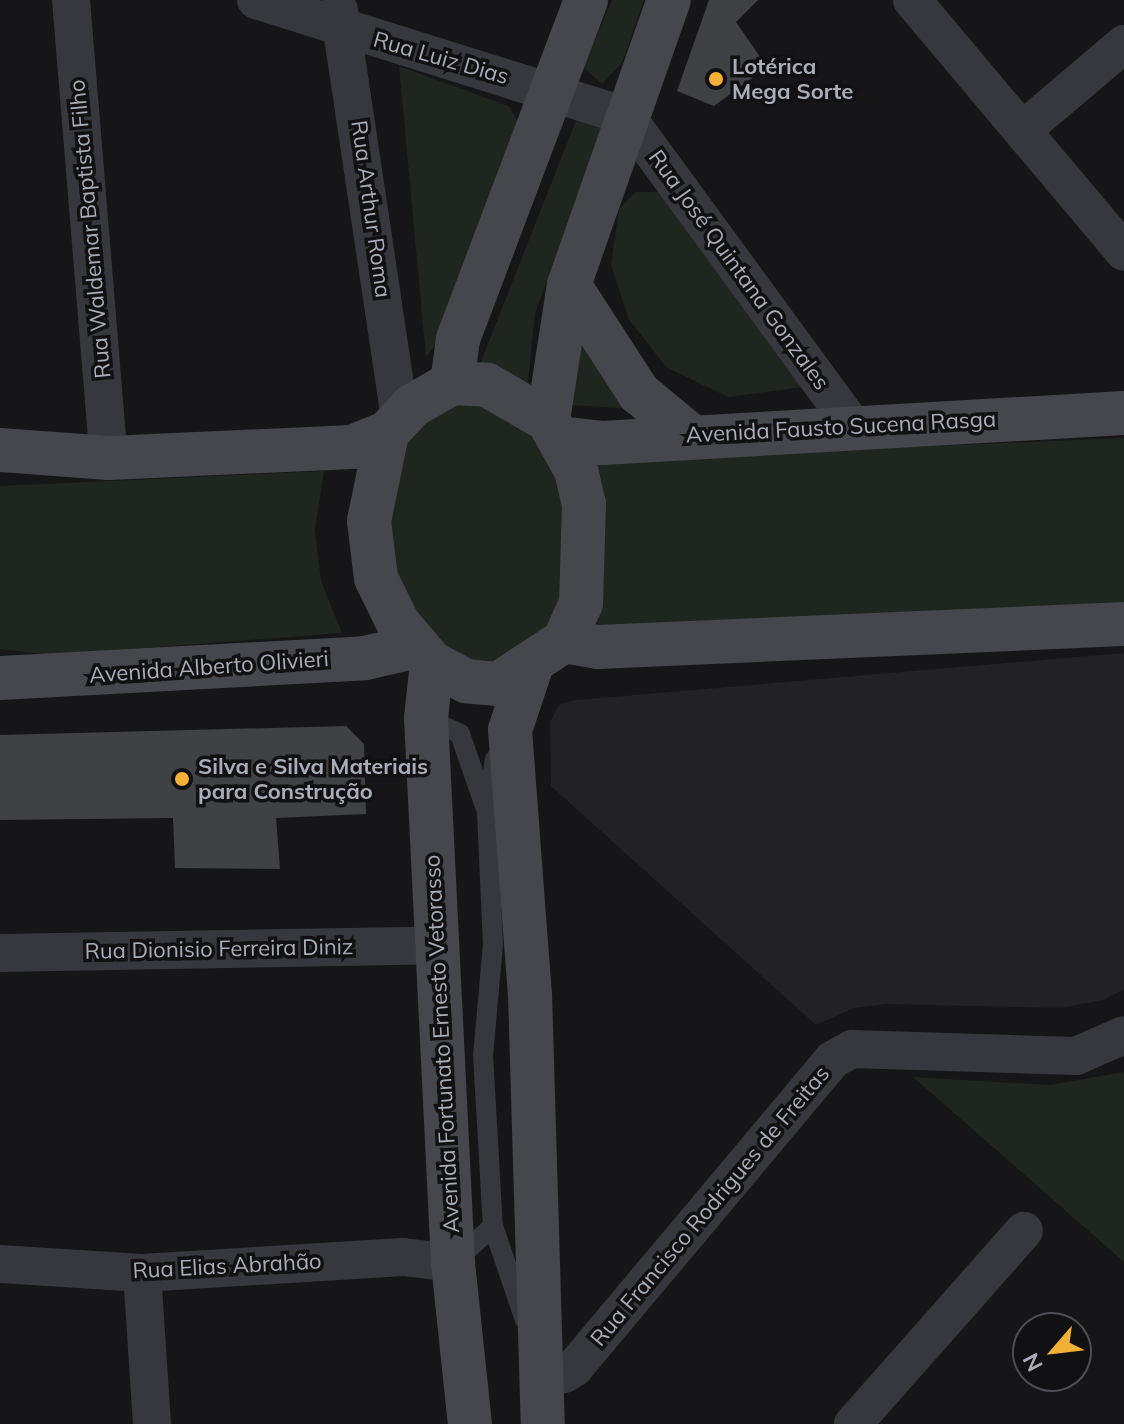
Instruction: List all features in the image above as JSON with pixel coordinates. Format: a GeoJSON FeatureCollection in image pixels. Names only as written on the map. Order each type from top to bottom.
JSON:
{"type":"FeatureCollection","features":[{"type":"Feature","properties":{"kind":"main road"},"geometry":{"type":"LineString","coordinates":[[452,383],[458,339],[586,0]]}},
{"type":"Feature","properties":{"kind":"main road"},"geometry":{"type":"LineString","coordinates":[[553,429],[569,285],[669,0]]}},
{"type":"Feature","properties":{"kind":"main road"},"geometry":{"type":"LineString","coordinates":[[569,285],[639,393],[691,436]]}},
{"type":"Feature","properties":{"kind":"main road"},"geometry":{"type":"LineString","coordinates":[[0,450],[109,458],[352,447],[394,426],[452,383],[487,385],[553,429],[576,470],[588,541],[581,603],[564,641],[530,670],[498,684],[466,681],[425,655],[376,578],[369,521],[394,426]]}},
{"type":"Feature","properties":{"kind":"main road","name":"Avenida Fausto Sucena Rasga"},"geometry":{"type":"LineString","coordinates":[[553,429],[602,443],[851,423],[1124,413]]}},
{"type":"Feature","properties":{"kind":"main road"},"geometry":{"type":"LineString","coordinates":[[564,641],[598,647],[1124,624]]}},
{"type":"Feature","properties":{"kind":"main road","name":"Avenida Alberto Olivieri"},"geometry":{"type":"LineString","coordinates":[[0,678],[425,655]]}},
{"type":"Feature","properties":{"kind":"main road","name":"Avenida Fortunato Ernesto Vetorasso"},"geometry":{"type":"LineString","coordinates":[[425,655],[453,1263],[470,1424]]}},
{"type":"Feature","properties":{"kind":"main road"},"geometry":{"type":"LineString","coordinates":[[530,670],[510,730],[522,891],[539,1364],[547,1420]]}},
{"type":"Feature","properties":{"kind":"street","name":"Rua Waldemar Baptista Filho"},"geometry":{"type":"LineString","coordinates":[[71,0],[109,458]]}},
{"type":"Feature","properties":{"kind":"street","name":"Rua Luiz Dias"},"geometry":{"type":"LineString","coordinates":[[256,0],[340,15],[626,116]]}},
{"type":"Feature","properties":{"kind":"street"},"geometry":{"type":"LineString","coordinates":[[912,0],[1025,128],[1124,252]]}},
{"type":"Feature","properties":{"kind":"street","name":"Rua Arthur Roma"},"geometry":{"type":"LineString","coordinates":[[340,15],[394,426]]}},
{"type":"Feature","properties":{"kind":"street"},"geometry":{"type":"LineString","coordinates":[[1025,128],[1124,44]]}},
{"type":"Feature","properties":{"kind":"street","name":"Rua José Quintana Gonzales"},"geometry":{"type":"LineString","coordinates":[[626,116],[851,423]]}},
{"type":"Feature","properties":{"kind":"street","name":"Rua Dionisio Ferreira Diniz"},"geometry":{"type":"LineString","coordinates":[[0,953],[437,945]]}},
{"type":"Feature","properties":{"kind":"street","name":"Rua Francisco Rodrigues de Freitas"},"geometry":{"type":"LineString","coordinates":[[539,1364],[564,1374],[574,1368],[832,1060],[852,1049],[1076,1056],[1124,1035]]}},
{"type":"Feature","properties":{"kind":"street"},"geometry":{"type":"LineString","coordinates":[[853,1424],[1024,1231]]}},
{"type":"Feature","properties":{"kind":"street","name":"Rua Elias Abrahão"},"geometry":{"type":"LineString","coordinates":[[0,1264],[142,1273],[403,1257],[453,1263]]}},
{"type":"Feature","properties":{"kind":"street"},"geometry":{"type":"LineString","coordinates":[[142,1273],[152,1424]]}},
{"type":"Feature","properties":{"kind":"lane"},"geometry":{"type":"LineString","coordinates":[[530,670],[495,721],[487,813],[493,944],[483,1055],[493,1226],[539,1364]]}},
{"type":"Feature","properties":{"kind":"lane"},"geometry":{"type":"LineString","coordinates":[[426,718],[460,734],[487,813]]}},
{"type":"Feature","properties":{"kind":"lane"},"geometry":{"type":"LineString","coordinates":[[493,944],[522,891]]}},
{"type":"Feature","properties":{"kind":"lane"},"geometry":{"type":"LineString","coordinates":[[453,1263],[493,1226]]}},
{"type":"Feature","properties":{"kind":"shaded area"},"geometry":{"type":"Polygon","coordinates":[[[612,0],[644,0],[622,63],[602,84],[583,67],[612,0]]]}},
{"type":"Feature","properties":{"kind":"shaded area"},"geometry":{"type":"Polygon","coordinates":[[[399,66],[508,106],[523,128],[445,333],[426,357],[399,66]]]}},
{"type":"Feature","properties":{"kind":"shaded area"},"geometry":{"type":"Polygon","coordinates":[[[579,113],[606,127],[535,313],[526,401],[478,369],[579,113]]]}},
{"type":"Feature","properties":{"kind":"shaded area"},"geometry":{"type":"Polygon","coordinates":[[[636,192],[668,192],[818,385],[728,397],[666,367],[628,318],[611,264],[619,209],[636,192]]]}},
{"type":"Feature","properties":{"kind":"shaded area"},"geometry":{"type":"Polygon","coordinates":[[[576,332],[632,409],[570,405],[576,332]]]}},
{"type":"Feature","properties":{"kind":"shaded area"},"geometry":{"type":"Polygon","coordinates":[[[480,398],[534,430],[569,507],[563,599],[545,638],[489,670],[438,651],[387,571],[390,476],[399,442],[450,399],[480,398]]]}},
{"type":"Feature","properties":{"kind":"shaded area"},"geometry":{"type":"Polygon","coordinates":[[[1124,438],[1124,606],[600,626],[594,617],[597,460],[1124,438]]]}},
{"type":"Feature","properties":{"kind":"shaded area"},"geometry":{"type":"Polygon","coordinates":[[[324,471],[315,530],[321,581],[342,633],[52,655],[0,649],[0,486],[324,471]]]}},
{"type":"Feature","properties":{"kind":"shaded area"},"geometry":{"type":"Polygon","coordinates":[[[1124,653],[1124,989],[1104,1000],[1060,1008],[886,1004],[854,1008],[816,1025],[551,786],[550,722],[560,704],[576,700],[1124,653]]]}},
{"type":"Feature","properties":{"kind":"shaded area"},"geometry":{"type":"Polygon","coordinates":[[[1124,1072],[1124,1262],[913,1077],[1050,1085],[1124,1072]]]}},
{"type":"Feature","properties":{"kind":"building"},"geometry":{"type":"Polygon","coordinates":[[[709,0],[758,0],[736,22],[767,67],[714,106],[677,91],[709,0]]]}},
{"type":"Feature","properties":{"kind":"building","name":"Silva e Silva Materiais para Construção"},"geometry":{"type":"Polygon","coordinates":[[[346,726],[364,744],[366,814],[276,818],[280,869],[175,868],[173,818],[0,820],[0,735],[346,726]]]}},
{"type":"Feature","properties":{"kind":"place","name":"Lotérica Mega Sorte"},"geometry":{"type":"Point","coordinates":[716,79]}},
{"type":"Feature","properties":{"kind":"place","name":"Silva e Silva Materiais para Construção"},"geometry":{"type":"Point","coordinates":[182,779]}}]}
